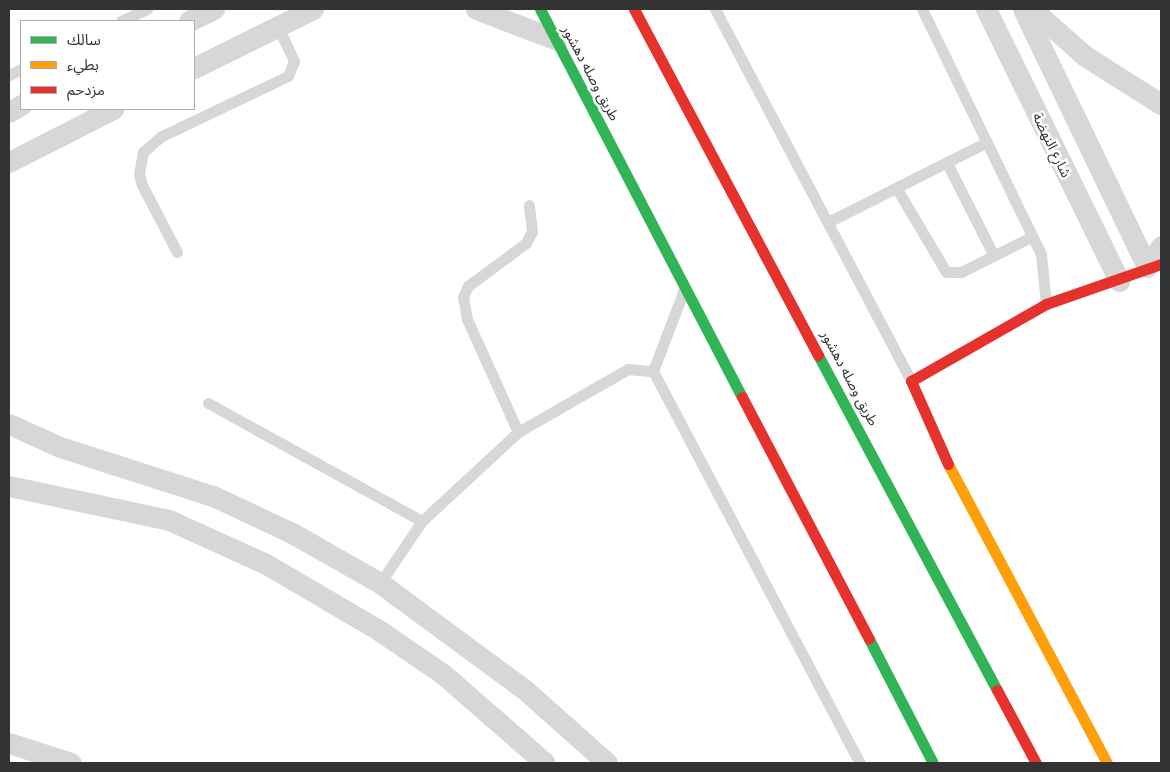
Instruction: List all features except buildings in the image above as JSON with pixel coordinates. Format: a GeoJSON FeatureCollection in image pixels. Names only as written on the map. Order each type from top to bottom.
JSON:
{"type":"FeatureCollection","features":[{"type":"Feature","properties":{"kind":"main road","name":"طريق وصله دهشور"},"geometry":{"type":"LineString","coordinates":[[540,9],[558,40],[933,763]]}},
{"type":"Feature","properties":{"kind":"main road","name":"طريق وصله دهشور"},"geometry":{"type":"LineString","coordinates":[[634,9],[1036,763]]}},
{"type":"Feature","properties":{"kind":"main road"},"geometry":{"type":"LineString","coordinates":[[1107,763],[947,461],[911,381],[1046,304],[1119,281],[1154,265]]}},
{"type":"Feature","properties":{"kind":"street"},"geometry":{"type":"LineString","coordinates":[[191,20],[214,9]]}},
{"type":"Feature","properties":{"kind":"street"},"geometry":{"type":"LineString","coordinates":[[195,68],[313,9]]}},
{"type":"Feature","properties":{"kind":"street"},"geometry":{"type":"LineString","coordinates":[[476,9],[558,40]]}},
{"type":"Feature","properties":{"kind":"street","name":"شارع النهضة"},"geometry":{"type":"LineString","coordinates":[[986,9],[1119,281]]}},
{"type":"Feature","properties":{"kind":"street"},"geometry":{"type":"LineString","coordinates":[[1023,9],[1154,265]]}},
{"type":"Feature","properties":{"kind":"street"},"geometry":{"type":"LineString","coordinates":[[1032,9],[1085,56],[1161,104]]}},
{"type":"Feature","properties":{"kind":"street"},"geometry":{"type":"LineString","coordinates":[[9,112],[20,106]]}},
{"type":"Feature","properties":{"kind":"street"},"geometry":{"type":"LineString","coordinates":[[9,162],[111,110]]}},
{"type":"Feature","properties":{"kind":"street"},"geometry":{"type":"LineString","coordinates":[[1154,265],[1161,246]]}},
{"type":"Feature","properties":{"kind":"street"},"geometry":{"type":"LineString","coordinates":[[9,424],[60,447],[213,496],[292,533],[380,583],[524,689],[607,763]]}},
{"type":"Feature","properties":{"kind":"street"},"geometry":{"type":"LineString","coordinates":[[9,486],[169,520],[266,564],[380,631],[442,674],[545,763]]}},
{"type":"Feature","properties":{"kind":"street"},"geometry":{"type":"LineString","coordinates":[[9,743],[71,763]]}},
{"type":"Feature","properties":{"kind":"lane"},"geometry":{"type":"LineString","coordinates":[[123,20],[147,9]]}},
{"type":"Feature","properties":{"kind":"lane"},"geometry":{"type":"LineString","coordinates":[[715,9],[911,381]]}},
{"type":"Feature","properties":{"kind":"lane"},"geometry":{"type":"LineString","coordinates":[[922,9],[1033,236],[1046,274],[1046,304]]}},
{"type":"Feature","properties":{"kind":"lane"},"geometry":{"type":"LineString","coordinates":[[177,252],[142,185],[139,174],[143,152],[160,137],[288,76],[294,61],[278,26]]}},
{"type":"Feature","properties":{"kind":"lane"},"geometry":{"type":"LineString","coordinates":[[828,222],[987,142]]}},
{"type":"Feature","properties":{"kind":"lane"},"geometry":{"type":"LineString","coordinates":[[947,163],[994,256]]}},
{"type":"Feature","properties":{"kind":"lane"},"geometry":{"type":"LineString","coordinates":[[896,189],[940,268],[961,272],[1033,236]]}},
{"type":"Feature","properties":{"kind":"lane"},"geometry":{"type":"LineString","coordinates":[[518,432],[467,319],[463,297],[468,286],[526,243],[532,231],[529,205]]}},
{"type":"Feature","properties":{"kind":"lane"},"geometry":{"type":"LineString","coordinates":[[686,286],[653,371],[860,763]]}},
{"type":"Feature","properties":{"kind":"lane"},"geometry":{"type":"LineString","coordinates":[[380,583],[422,521],[518,432],[628,369],[653,371]]}},
{"type":"Feature","properties":{"kind":"lane"},"geometry":{"type":"LineString","coordinates":[[208,403],[422,521]]}},
{"type":"Feature","properties":{"kind":"traffic: fast"},"geometry":{"type":"LineString","coordinates":[[540,9],[742,397]]}},
{"type":"Feature","properties":{"kind":"traffic: fast"},"geometry":{"type":"LineString","coordinates":[[818,355],[997,690]]}},
{"type":"Feature","properties":{"kind":"traffic: fast"},"geometry":{"type":"LineString","coordinates":[[869,639],[933,763]]}},
{"type":"Feature","properties":{"kind":"traffic: slow"},"geometry":{"type":"LineString","coordinates":[[948,464],[1107,763]]}},
{"type":"Feature","properties":{"kind":"traffic: jam"},"geometry":{"type":"LineString","coordinates":[[634,9],[818,355]]}},
{"type":"Feature","properties":{"kind":"traffic: jam"},"geometry":{"type":"LineString","coordinates":[[948,464],[911,381],[1046,304],[1161,264]]}},
{"type":"Feature","properties":{"kind":"traffic: jam"},"geometry":{"type":"LineString","coordinates":[[742,397],[869,639]]}},
{"type":"Feature","properties":{"kind":"traffic: jam"},"geometry":{"type":"LineString","coordinates":[[997,690],[1036,763]]}}]}
